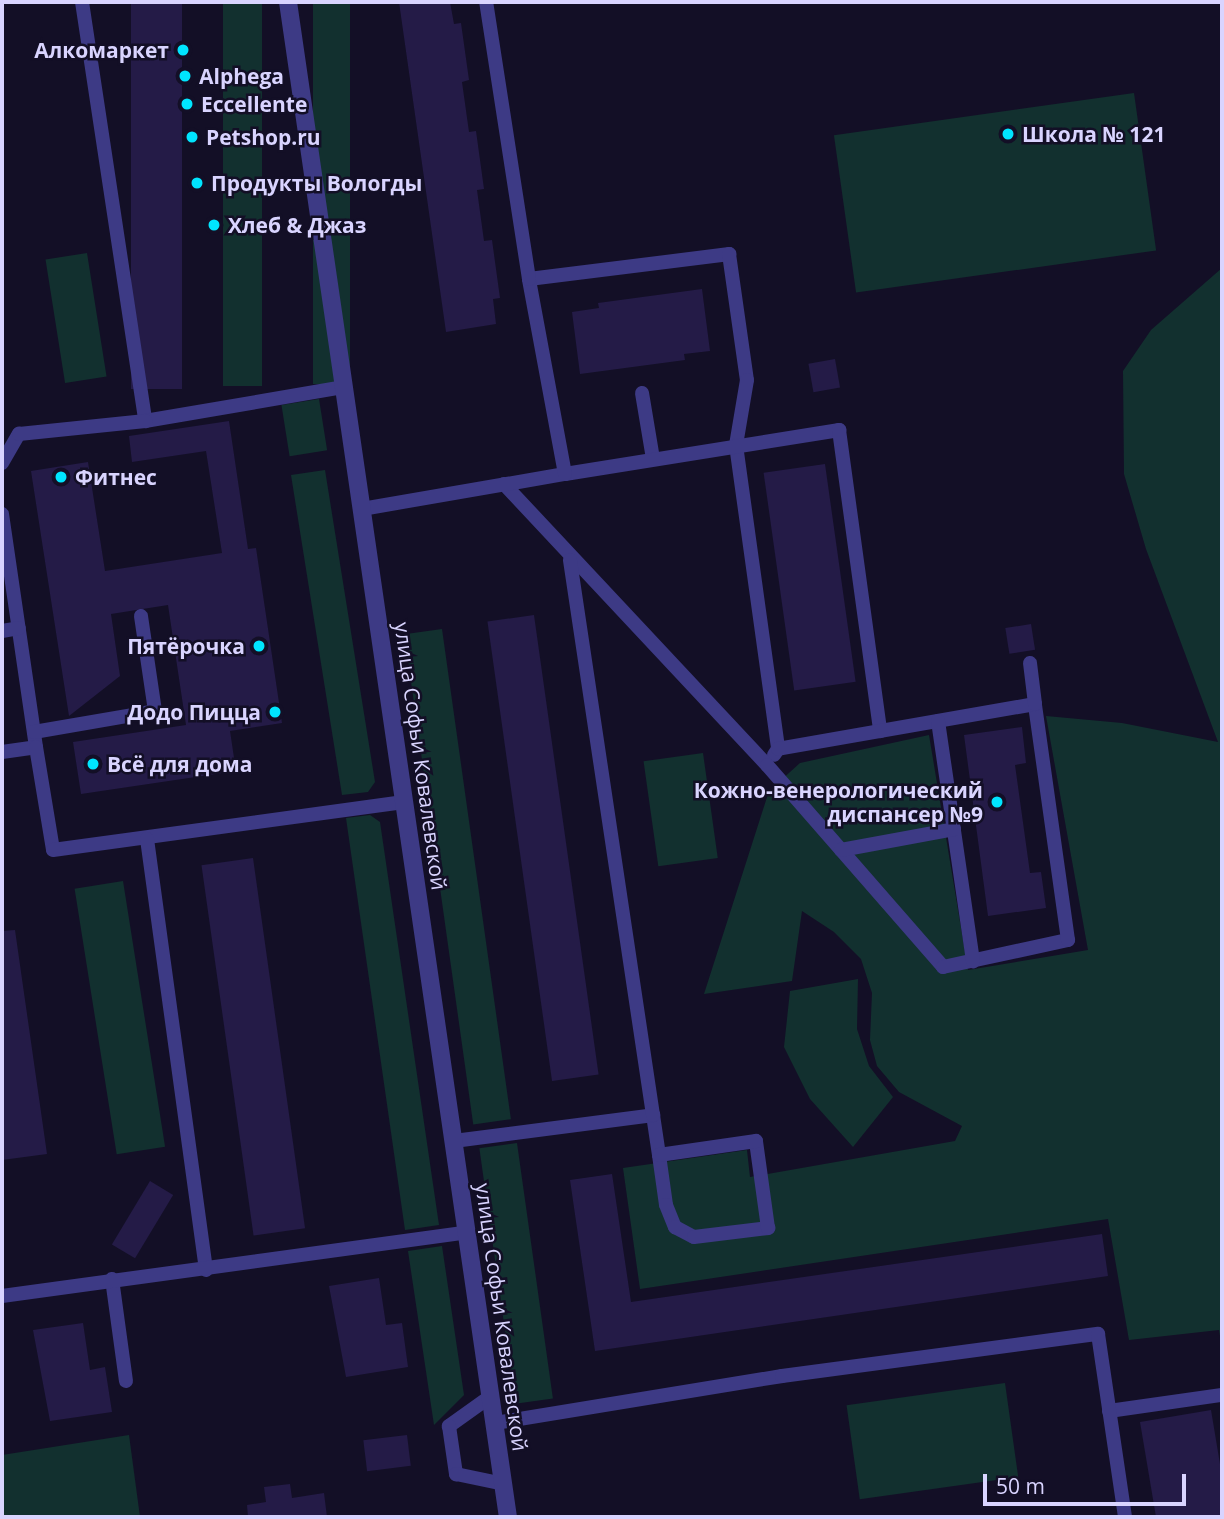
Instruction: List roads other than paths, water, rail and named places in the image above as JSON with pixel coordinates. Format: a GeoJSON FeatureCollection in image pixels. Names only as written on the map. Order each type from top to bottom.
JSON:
{"type":"FeatureCollection","features":[{"type":"Feature","properties":{"kind":"street","name":"улица Софьи Ковалевской"},"geometry":{"type":"LineString","coordinates":[[288,2],[508,1517]]}},
{"type":"Feature","properties":{"kind":"lane"},"geometry":{"type":"LineString","coordinates":[[82,2],[145,421]]}},
{"type":"Feature","properties":{"kind":"lane"},"geometry":{"type":"LineString","coordinates":[[486,2],[528,279],[565,474]]}},
{"type":"Feature","properties":{"kind":"lane"},"geometry":{"type":"LineString","coordinates":[[528,279],[729,254],[747,380],[736,445],[778,748],[767,765]]}},
{"type":"Feature","properties":{"kind":"lane"},"geometry":{"type":"LineString","coordinates":[[2,463],[19,434],[145,421],[344,387]]}},
{"type":"Feature","properties":{"kind":"lane"},"geometry":{"type":"LineString","coordinates":[[642,393],[653,459]]}},
{"type":"Feature","properties":{"kind":"lane"},"geometry":{"type":"LineString","coordinates":[[362,509],[839,430],[880,731]]}},
{"type":"Feature","properties":{"kind":"lane"},"geometry":{"type":"LineString","coordinates":[[504,484],[570,560],[767,765],[943,967],[1068,940],[1030,663]]}},
{"type":"Feature","properties":{"kind":"lane"},"geometry":{"type":"LineString","coordinates":[[2,514],[53,850],[404,802]]}},
{"type":"Feature","properties":{"kind":"lane"},"geometry":{"type":"LineString","coordinates":[[570,560],[666,1205],[675,1227],[694,1237],[768,1228],[756,1142],[659,1155]]}},
{"type":"Feature","properties":{"kind":"lane"},"geometry":{"type":"LineString","coordinates":[[34,732],[155,711],[141,617]]}},
{"type":"Feature","properties":{"kind":"lane"},"geometry":{"type":"LineString","coordinates":[[2,631],[19,628]]}},
{"type":"Feature","properties":{"kind":"lane"},"geometry":{"type":"LineString","coordinates":[[778,748],[1035,704]]}},
{"type":"Feature","properties":{"kind":"lane"},"geometry":{"type":"LineString","coordinates":[[938,721],[973,961]]}},
{"type":"Feature","properties":{"kind":"lane"},"geometry":{"type":"LineString","coordinates":[[2,752],[36,747]]}},
{"type":"Feature","properties":{"kind":"lane"},"geometry":{"type":"LineString","coordinates":[[841,850],[954,829]]}},
{"type":"Feature","properties":{"kind":"lane"},"geometry":{"type":"LineString","coordinates":[[147,839],[206,1270]]}},
{"type":"Feature","properties":{"kind":"lane"},"geometry":{"type":"LineString","coordinates":[[454,1141],[653,1115]]}},
{"type":"Feature","properties":{"kind":"lane"},"geometry":{"type":"LineString","coordinates":[[2,1296],[467,1232]]}},
{"type":"Feature","properties":{"kind":"lane"},"geometry":{"type":"LineString","coordinates":[[112,1279],[126,1381]]}},
{"type":"Feature","properties":{"kind":"lane"},"geometry":{"type":"LineString","coordinates":[[495,1423],[782,1376],[1098,1334],[1125,1517]]}},
{"type":"Feature","properties":{"kind":"lane"},"geometry":{"type":"LineString","coordinates":[[1110,1411],[1222,1395]]}},
{"type":"Feature","properties":{"kind":"lane"},"geometry":{"type":"LineString","coordinates":[[491,1396],[449,1426],[456,1474],[504,1484]]}},
{"type":"Feature","properties":{"kind":"place","name":"Алкомаркет"},"geometry":{"type":"Point","coordinates":[183,50]}},
{"type":"Feature","properties":{"kind":"place","name":"Alphega"},"geometry":{"type":"Point","coordinates":[185,76]}},
{"type":"Feature","properties":{"kind":"place","name":"Eccellente"},"geometry":{"type":"Point","coordinates":[187,104]}},
{"type":"Feature","properties":{"kind":"place","name":"Школа № 121"},"geometry":{"type":"Point","coordinates":[1008,134]}},
{"type":"Feature","properties":{"kind":"place","name":"Petshop.ru"},"geometry":{"type":"Point","coordinates":[192,137]}},
{"type":"Feature","properties":{"kind":"place","name":"Продукты Вологды"},"geometry":{"type":"Point","coordinates":[197,183]}},
{"type":"Feature","properties":{"kind":"place","name":"Хлеб & Джаз"},"geometry":{"type":"Point","coordinates":[214,225]}},
{"type":"Feature","properties":{"kind":"place","name":"Фитнес"},"geometry":{"type":"Point","coordinates":[61,477]}},
{"type":"Feature","properties":{"kind":"place","name":"Пятёрочка"},"geometry":{"type":"Point","coordinates":[259,646]}},
{"type":"Feature","properties":{"kind":"place","name":"Додо Пицца"},"geometry":{"type":"Point","coordinates":[275,712]}},
{"type":"Feature","properties":{"kind":"place","name":"Всё для дома"},"geometry":{"type":"Point","coordinates":[93,764]}},
{"type":"Feature","properties":{"kind":"place","name":"Кожно-венерологический диспансер №9"},"geometry":{"type":"Point","coordinates":[997,802]}}]}
